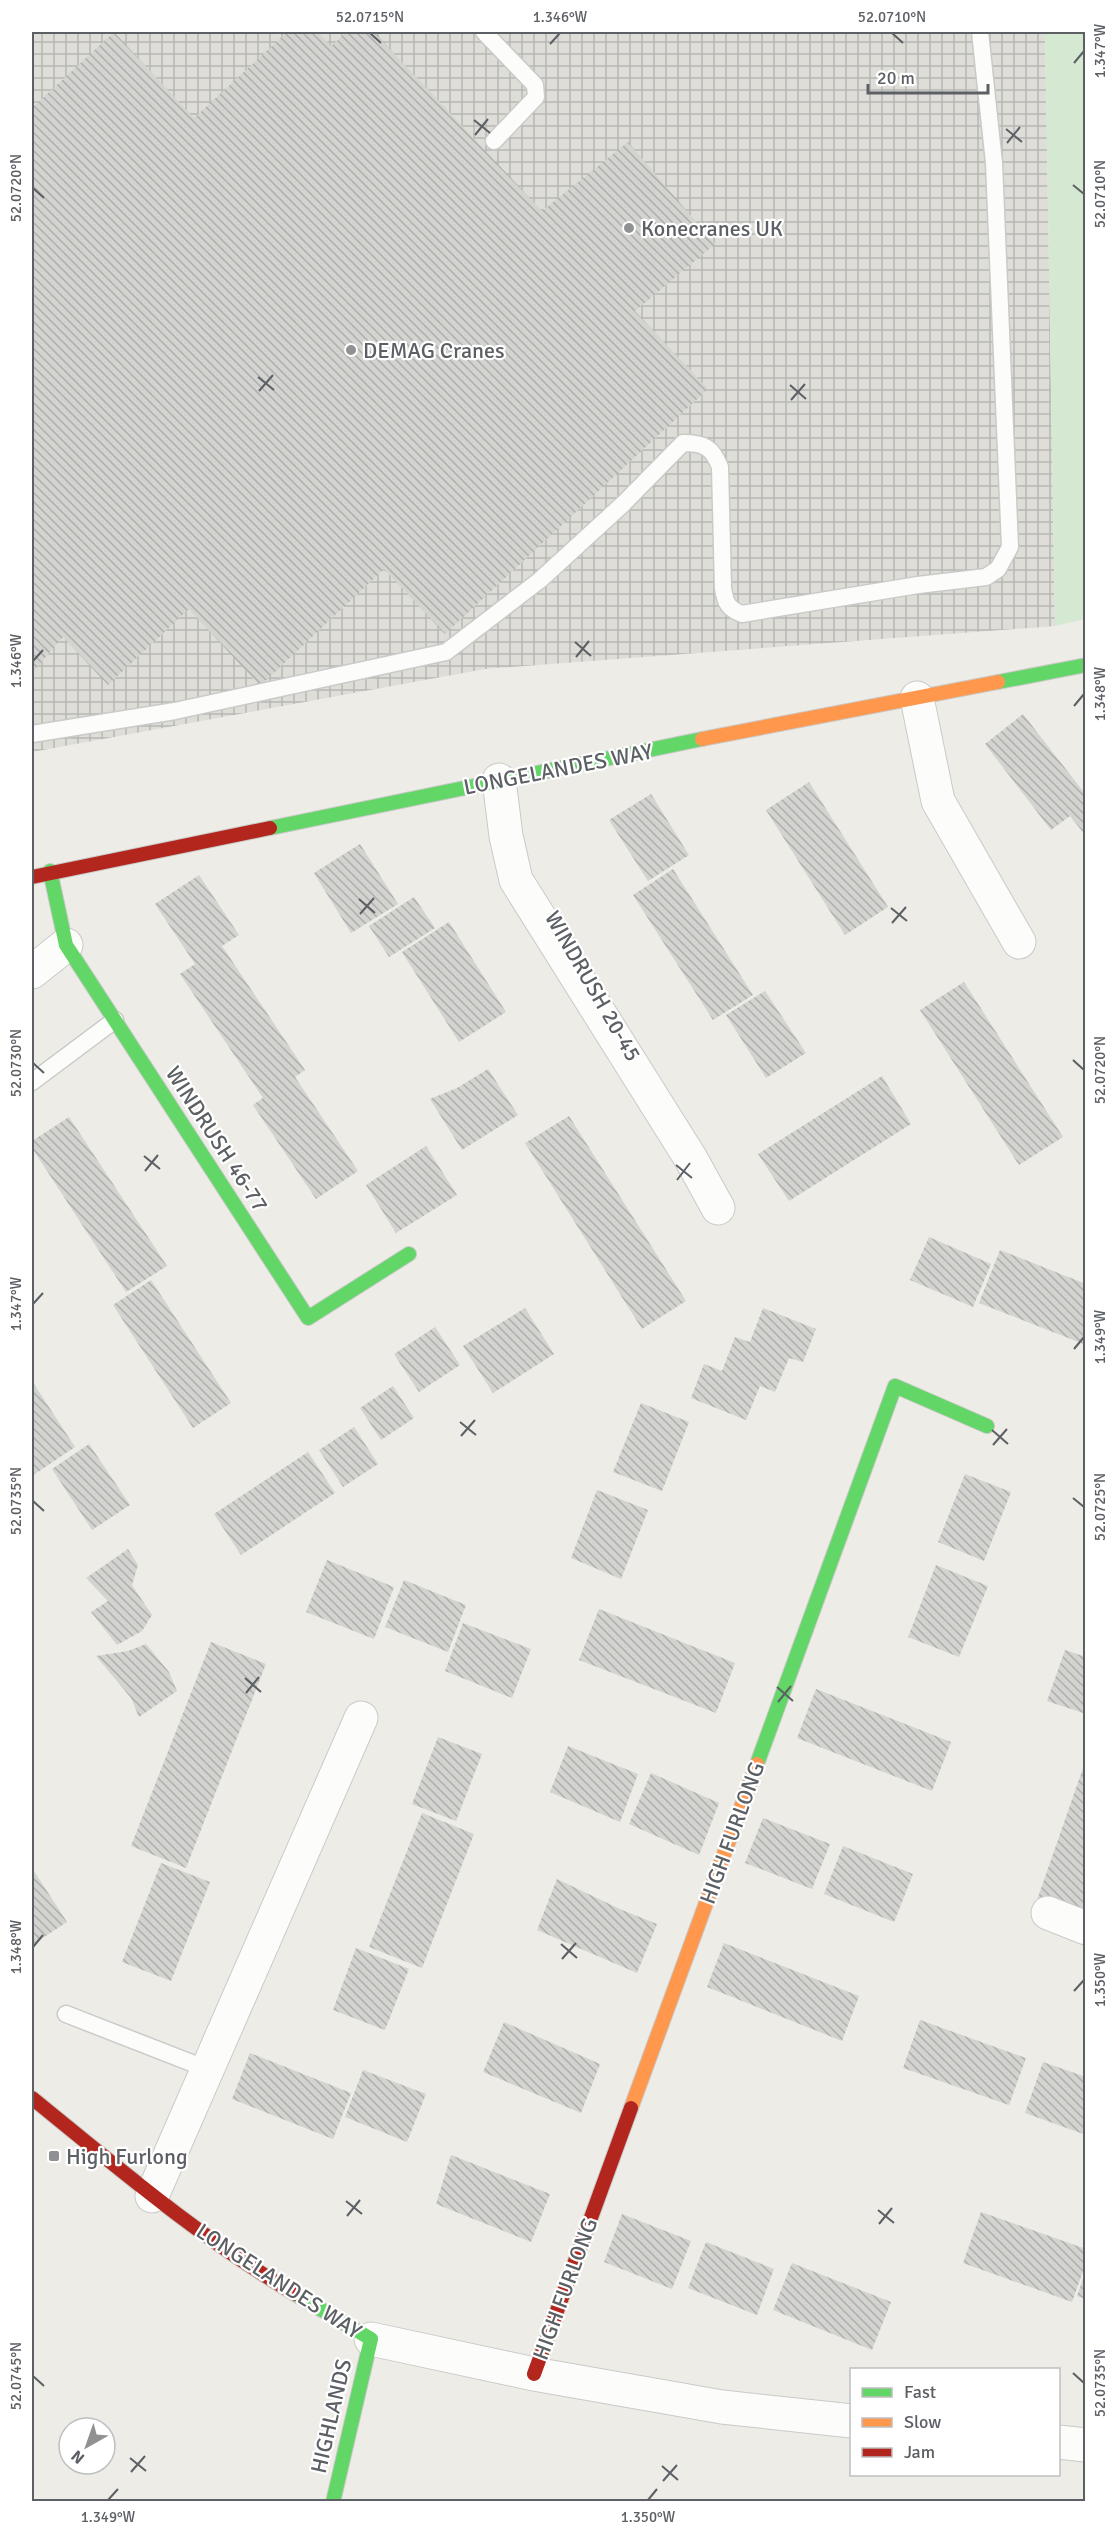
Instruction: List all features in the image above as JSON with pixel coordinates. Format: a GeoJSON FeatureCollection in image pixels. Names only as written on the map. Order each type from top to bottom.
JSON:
{"type":"FeatureCollection","features":[{"type":"Feature","properties":{"kind":"street","name":"LONGELANDES WAY"},"geometry":{"type":"LineString","coordinates":[[32,877],[50,871],[1086,665]]}},
{"type":"Feature","properties":{"kind":"street"},"geometry":{"type":"LineString","coordinates":[[917,698],[938,801],[1019,942]]}},
{"type":"Feature","properties":{"kind":"street","name":"WINDRUSH 20-45"},"geometry":{"type":"LineString","coordinates":[[504,780],[523,864],[704,1165],[718,1208]]}},
{"type":"Feature","properties":{"kind":"street","name":"WINDRUSH 46-77"},"geometry":{"type":"LineString","coordinates":[[50,871],[66,945],[308,1318],[410,1254]]}},
{"type":"Feature","properties":{"kind":"street"},"geometry":{"type":"LineString","coordinates":[[32,972],[66,945]]}},
{"type":"Feature","properties":{"kind":"street","name":"HIGH FURLONG"},"geometry":{"type":"LineString","coordinates":[[534,2374],[895,1386],[987,1426]]}},
{"type":"Feature","properties":{"kind":"street"},"geometry":{"type":"LineString","coordinates":[[152,2196],[361,1718]]}},
{"type":"Feature","properties":{"kind":"street"},"geometry":{"type":"LineString","coordinates":[[1048,1913],[1086,1928]]}},
{"type":"Feature","properties":{"kind":"street","name":"LONGELANDES WAY"},"geometry":{"type":"LineString","coordinates":[[32,2098],[152,2196],[248,2266],[371,2339],[534,2374],[722,2407],[850,2421]]}},
{"type":"Feature","properties":{"kind":"street","name":"HIGHLANDS"},"geometry":{"type":"LineString","coordinates":[[333,2502],[371,2339]]}},
{"type":"Feature","properties":{"kind":"street"},"geometry":{"type":"LineString","coordinates":[[1060,2442],[1086,2445]]}},
{"type":"Feature","properties":{"kind":"lane"},"geometry":{"type":"LineString","coordinates":[[484,32],[535,85],[536,97],[494,141]]}},
{"type":"Feature","properties":{"kind":"lane"},"geometry":{"type":"LineString","coordinates":[[32,734],[174,711],[446,652],[540,580],[623,504],[683,443],[700,443],[713,451],[720,467],[723,588],[725,602],[732,611],[742,614],[918,585],[986,577],[998,569],[1010,547],[994,163],[980,32]]}},
{"type":"Feature","properties":{"kind":"lane"},"geometry":{"type":"LineString","coordinates":[[32,1082],[115,1020]]}},
{"type":"Feature","properties":{"kind":"lane"},"geometry":{"type":"LineString","coordinates":[[66,2014],[207,2069]]}},
{"type":"Feature","properties":{"kind":"shaded area"},"geometry":{"type":"Polygon","coordinates":[[[32,32],[1045,32],[1055,626],[485,669],[32,752],[32,32]]]}},
{"type":"Feature","properties":{"kind":"green space"},"geometry":{"type":"Polygon","coordinates":[[[1045,32],[1086,32],[1085,619],[1055,626],[1045,32]]]}},
{"type":"Feature","properties":{"kind":"building","name":"DEMAG Cranes"},"geometry":{"type":"Polygon","coordinates":[[[114,32],[194,118],[287,32],[318,32],[331,46],[347,32],[374,32],[542,211],[628,142],[715,244],[635,311],[708,389],[445,634],[384,569],[260,686],[189,609],[108,685],[63,637],[32,673],[32,108],[114,32]]]}},
{"type":"Feature","properties":{"kind":"building"},"geometry":{"type":"Polygon","coordinates":[[[1023,714],[1086,795],[1086,836],[1070,816],[1051,830],[985,744],[1023,714]]]}},
{"type":"Feature","properties":{"kind":"building"},"geometry":{"type":"Polygon","coordinates":[[[809,782],[888,907],[845,935],[766,810],[809,782]]]}},
{"type":"Feature","properties":{"kind":"building"},"geometry":{"type":"Polygon","coordinates":[[[651,794],[689,855],[648,881],[609,820],[651,794]]]}},
{"type":"Feature","properties":{"kind":"building"},"geometry":{"type":"Polygon","coordinates":[[[360,844],[398,904],[351,933],[314,873],[360,844]]]}},
{"type":"Feature","properties":{"kind":"building"},"geometry":{"type":"Polygon","coordinates":[[[673,869],[753,995],[713,1020],[633,895],[673,869]]]}},
{"type":"Feature","properties":{"kind":"building"},"geometry":{"type":"Polygon","coordinates":[[[199,875],[239,935],[222,946],[305,1070],[295,1077],[358,1171],[316,1199],[253,1105],[263,1098],[180,974],[195,964],[155,904],[199,875]]]}},
{"type":"Feature","properties":{"kind":"building"},"geometry":{"type":"Polygon","coordinates":[[[414,897],[435,928],[389,957],[369,926],[414,897]]]}},
{"type":"Feature","properties":{"kind":"building"},"geometry":{"type":"Polygon","coordinates":[[[449,922],[506,1012],[459,1042],[402,952],[449,922]]]}},
{"type":"Feature","properties":{"kind":"building"},"geometry":{"type":"Polygon","coordinates":[[[964,982],[1063,1137],[1019,1165],[920,1010],[964,982]]]}},
{"type":"Feature","properties":{"kind":"building"},"geometry":{"type":"Polygon","coordinates":[[[765,991],[806,1053],[766,1078],[726,1015],[765,991]]]}},
{"type":"Feature","properties":{"kind":"building"},"geometry":{"type":"Polygon","coordinates":[[[488,1069],[518,1115],[462,1150],[430,1099],[457,1088],[488,1069]]]}},
{"type":"Feature","properties":{"kind":"building"},"geometry":{"type":"Polygon","coordinates":[[[882,1076],[911,1124],[789,1201],[758,1154],[882,1076]]]}},
{"type":"Feature","properties":{"kind":"building"},"geometry":{"type":"Polygon","coordinates":[[[569,1116],[686,1301],[642,1329],[525,1143],[569,1116]]]}},
{"type":"Feature","properties":{"kind":"building"},"geometry":{"type":"Polygon","coordinates":[[[69,1117],[167,1266],[126,1292],[32,1148],[32,1141],[69,1117]]]}},
{"type":"Feature","properties":{"kind":"building"},"geometry":{"type":"Polygon","coordinates":[[[426,1146],[457,1195],[396,1233],[366,1185],[426,1146]]]}},
{"type":"Feature","properties":{"kind":"building"},"geometry":{"type":"Polygon","coordinates":[[[929,1237],[991,1264],[973,1307],[910,1280],[929,1237]]]}},
{"type":"Feature","properties":{"kind":"building"},"geometry":{"type":"Polygon","coordinates":[[[1000,1250],[1086,1284],[1086,1345],[979,1303],[1000,1250]]]}},
{"type":"Feature","properties":{"kind":"building"},"geometry":{"type":"Polygon","coordinates":[[[151,1280],[231,1403],[193,1428],[113,1305],[151,1280]]]}},
{"type":"Feature","properties":{"kind":"building"},"geometry":{"type":"Polygon","coordinates":[[[525,1308],[554,1354],[493,1393],[463,1346],[525,1308]]]}},
{"type":"Feature","properties":{"kind":"building"},"geometry":{"type":"Polygon","coordinates":[[[763,1308],[816,1329],[803,1362],[789,1358],[775,1392],[760,1386],[746,1420],[691,1398],[704,1364],[722,1371],[735,1337],[750,1342],[763,1308]]]}},
{"type":"Feature","properties":{"kind":"building"},"geometry":{"type":"Polygon","coordinates":[[[435,1327],[460,1365],[419,1392],[394,1354],[435,1327]]]}},
{"type":"Feature","properties":{"kind":"building"},"geometry":{"type":"Polygon","coordinates":[[[32,1381],[75,1447],[32,1476],[32,1381]]]}},
{"type":"Feature","properties":{"kind":"building"},"geometry":{"type":"Polygon","coordinates":[[[393,1386],[414,1418],[381,1440],[360,1408],[393,1386]]]}},
{"type":"Feature","properties":{"kind":"building"},"geometry":{"type":"Polygon","coordinates":[[[641,1403],[689,1422],[662,1491],[613,1472],[641,1403]]]}},
{"type":"Feature","properties":{"kind":"building"},"geometry":{"type":"Polygon","coordinates":[[[354,1427],[378,1464],[343,1487],[319,1450],[354,1427]]]}},
{"type":"Feature","properties":{"kind":"building"},"geometry":{"type":"Polygon","coordinates":[[[89,1444],[130,1505],[92,1530],[52,1469],[89,1444]]]}},
{"type":"Feature","properties":{"kind":"building"},"geometry":{"type":"Polygon","coordinates":[[[308,1452],[335,1493],[241,1555],[214,1514],[308,1452]]]}},
{"type":"Feature","properties":{"kind":"building"},"geometry":{"type":"Polygon","coordinates":[[[965,1474],[1011,1492],[984,1561],[938,1542],[965,1474]]]}},
{"type":"Feature","properties":{"kind":"building"},"geometry":{"type":"Polygon","coordinates":[[[597,1490],[648,1510],[621,1579],[571,1558],[597,1490]]]}},
{"type":"Feature","properties":{"kind":"building"},"geometry":{"type":"Polygon","coordinates":[[[128,1549],[138,1565],[132,1585],[152,1615],[142,1631],[117,1645],[91,1612],[108,1601],[86,1578],[128,1549]]]}},
{"type":"Feature","properties":{"kind":"building"},"geometry":{"type":"Polygon","coordinates":[[[327,1560],[394,1587],[374,1639],[306,1612],[327,1560]]]}},
{"type":"Feature","properties":{"kind":"building"},"geometry":{"type":"Polygon","coordinates":[[[936,1565],[988,1586],[959,1657],[908,1637],[936,1565]]]}},
{"type":"Feature","properties":{"kind":"building"},"geometry":{"type":"Polygon","coordinates":[[[404,1580],[466,1605],[448,1652],[385,1627],[404,1580]]]}},
{"type":"Feature","properties":{"kind":"building"},"geometry":{"type":"Polygon","coordinates":[[[599,1609],[735,1663],[716,1713],[579,1660],[599,1609]]]}},
{"type":"Feature","properties":{"kind":"building"},"geometry":{"type":"Polygon","coordinates":[[[463,1623],[531,1649],[512,1698],[445,1671],[463,1623]]]}},
{"type":"Feature","properties":{"kind":"building"},"geometry":{"type":"Polygon","coordinates":[[[211,1642],[266,1664],[186,1868],[131,1846],[211,1642]]]}},
{"type":"Feature","properties":{"kind":"building"},"geometry":{"type":"Polygon","coordinates":[[[146,1644],[169,1672],[177,1691],[139,1717],[131,1698],[96,1656],[128,1651],[146,1644]]]}},
{"type":"Feature","properties":{"kind":"building"},"geometry":{"type":"Polygon","coordinates":[[[1065,1650],[1086,1657],[1086,1714],[1047,1701],[1065,1650]]]}},
{"type":"Feature","properties":{"kind":"building"},"geometry":{"type":"Polygon","coordinates":[[[816,1689],[951,1742],[932,1791],[797,1738],[816,1689]]]}},
{"type":"Feature","properties":{"kind":"building"},"geometry":{"type":"Polygon","coordinates":[[[438,1737],[482,1754],[456,1821],[412,1804],[438,1737]]]}},
{"type":"Feature","properties":{"kind":"building"},"geometry":{"type":"Polygon","coordinates":[[[568,1746],[638,1774],[620,1822],[550,1792],[568,1746]]]}},
{"type":"Feature","properties":{"kind":"building"},"geometry":{"type":"Polygon","coordinates":[[[1083,1768],[1086,1769],[1086,1920],[1036,1903],[1083,1768]]]}},
{"type":"Feature","properties":{"kind":"building"},"geometry":{"type":"Polygon","coordinates":[[[651,1773],[719,1803],[699,1855],[629,1824],[651,1773]]]}},
{"type":"Feature","properties":{"kind":"building"},"geometry":{"type":"Polygon","coordinates":[[[422,1813],[474,1834],[422,1968],[369,1947],[422,1813]]]}},
{"type":"Feature","properties":{"kind":"building"},"geometry":{"type":"Polygon","coordinates":[[[763,1818],[830,1844],[812,1889],[745,1863],[763,1818]]]}},
{"type":"Feature","properties":{"kind":"building"},"geometry":{"type":"Polygon","coordinates":[[[843,1846],[913,1874],[894,1922],[824,1894],[843,1846]]]}},
{"type":"Feature","properties":{"kind":"building"},"geometry":{"type":"Polygon","coordinates":[[[161,1863],[210,1882],[171,1981],[122,1962],[161,1863]]]}},
{"type":"Feature","properties":{"kind":"building"},"geometry":{"type":"Polygon","coordinates":[[[32,1868],[67,1922],[32,1945],[32,1868]]]}},
{"type":"Feature","properties":{"kind":"building"},"geometry":{"type":"Polygon","coordinates":[[[557,1879],[657,1924],[637,1973],[537,1930],[557,1879]]]}},
{"type":"Feature","properties":{"kind":"building"},"geometry":{"type":"Polygon","coordinates":[[[724,1943],[859,1996],[842,2041],[707,1987],[724,1943]]]}},
{"type":"Feature","properties":{"kind":"building"},"geometry":{"type":"Polygon","coordinates":[[[356,1948],[409,1969],[385,2030],[333,2010],[356,1948]]]}},
{"type":"Feature","properties":{"kind":"building"},"geometry":{"type":"Polygon","coordinates":[[[920,2020],[1026,2058],[1009,2105],[903,2068],[920,2020]]]}},
{"type":"Feature","properties":{"kind":"building"},"geometry":{"type":"Polygon","coordinates":[[[504,2022],[600,2064],[581,2113],[483,2072],[504,2022]]]}},
{"type":"Feature","properties":{"kind":"building"},"geometry":{"type":"Polygon","coordinates":[[[250,2053],[351,2093],[333,2139],[232,2099],[250,2053]]]}},
{"type":"Feature","properties":{"kind":"building"},"geometry":{"type":"Polygon","coordinates":[[[1043,2062],[1086,2077],[1086,2135],[1025,2113],[1043,2062]]]}},
{"type":"Feature","properties":{"kind":"building"},"geometry":{"type":"Polygon","coordinates":[[[363,2070],[426,2094],[407,2142],[345,2117],[363,2070]]]}},
{"type":"Feature","properties":{"kind":"building"},"geometry":{"type":"Polygon","coordinates":[[[451,2155],[550,2194],[531,2242],[436,2204],[451,2155]]]}},
{"type":"Feature","properties":{"kind":"building"},"geometry":{"type":"Polygon","coordinates":[[[981,2212],[1086,2249],[1086,2263],[1072,2302],[963,2263],[981,2212]]]}},
{"type":"Feature","properties":{"kind":"building"},"geometry":{"type":"Polygon","coordinates":[[[622,2214],[691,2241],[672,2289],[604,2262],[622,2214]]]}},
{"type":"Feature","properties":{"kind":"building"},"geometry":{"type":"Polygon","coordinates":[[[706,2242],[774,2269],[757,2315],[688,2288],[706,2242]]]}},
{"type":"Feature","properties":{"kind":"building"},"geometry":{"type":"Polygon","coordinates":[[[792,2263],[891,2302],[872,2350],[773,2310],[792,2263]]]}},
{"type":"Feature","properties":{"kind":"building"},"geometry":{"type":"Polygon","coordinates":[[[1086,2273],[1086,2299],[1077,2296],[1086,2273]]]}},
{"type":"Feature","properties":{"kind":"traffic: fast"},"geometry":{"type":"LineString","coordinates":[[998,682],[1086,665]]}},
{"type":"Feature","properties":{"kind":"traffic: fast"},"geometry":{"type":"LineString","coordinates":[[270,828],[702,739]]}},
{"type":"Feature","properties":{"kind":"traffic: fast"},"geometry":{"type":"LineString","coordinates":[[50,871],[66,945],[308,1318],[409,1254]]}},
{"type":"Feature","properties":{"kind":"traffic: fast"},"geometry":{"type":"LineString","coordinates":[[757,1764],[895,1386],[987,1426]]}},
{"type":"Feature","properties":{"kind":"traffic: fast"},"geometry":{"type":"LineString","coordinates":[[295,2294],[371,2339],[333,2502]]}},
{"type":"Feature","properties":{"kind":"traffic: slow"},"geometry":{"type":"LineString","coordinates":[[702,739],[998,682]]}},
{"type":"Feature","properties":{"kind":"traffic: slow"},"geometry":{"type":"LineString","coordinates":[[631,2108],[757,1764]]}},
{"type":"Feature","properties":{"kind":"traffic: jam"},"geometry":{"type":"LineString","coordinates":[[32,877],[270,828]]}},
{"type":"Feature","properties":{"kind":"traffic: jam"},"geometry":{"type":"LineString","coordinates":[[32,2098],[192,2226],[295,2294]]}},
{"type":"Feature","properties":{"kind":"traffic: jam"},"geometry":{"type":"LineString","coordinates":[[534,2374],[631,2108]]}},
{"type":"Feature","properties":{"kind":"place","name":"Konecranes UK"},"geometry":{"type":"Point","coordinates":[629,228]}},
{"type":"Feature","properties":{"kind":"place","name":"DEMAG Cranes"},"geometry":{"type":"Point","coordinates":[351,350]}},
{"type":"Feature","properties":{"kind":"place","name":"High Furlong"},"geometry":{"type":"Point","coordinates":[54,2156]}}]}
